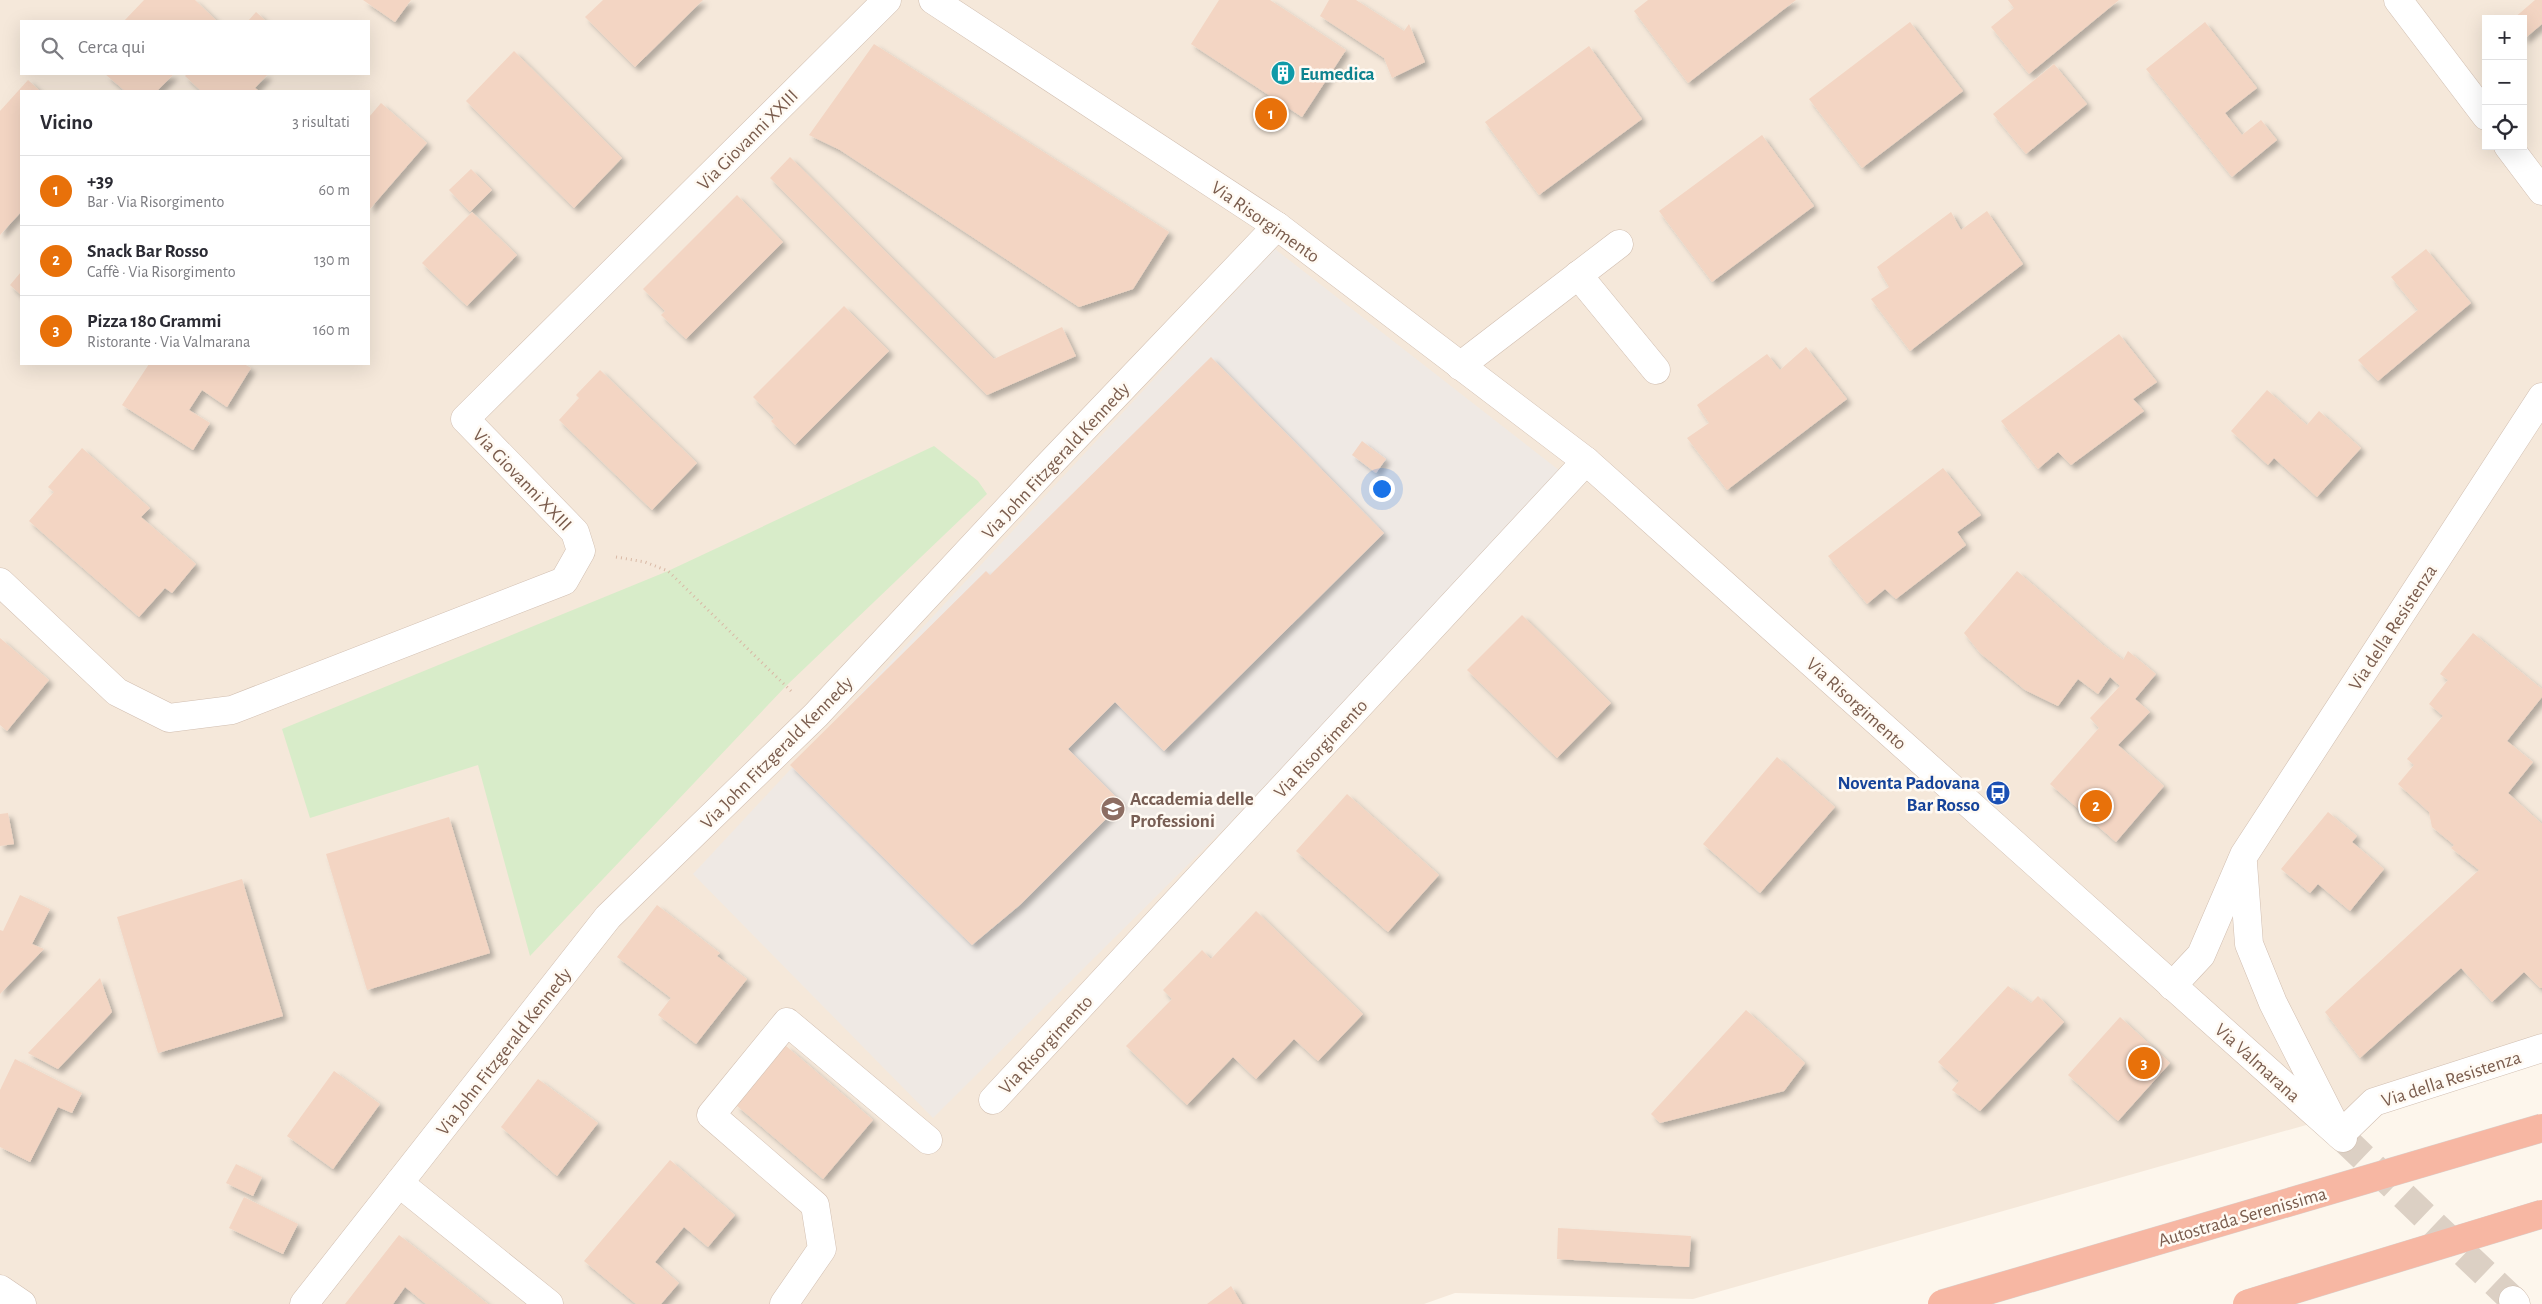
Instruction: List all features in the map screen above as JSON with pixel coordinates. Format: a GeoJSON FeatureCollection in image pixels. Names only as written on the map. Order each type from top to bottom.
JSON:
{"type":"FeatureCollection","features":[{"type":"Feature","properties":{"kind":"highway","name":"Autostrada Serenissima"},"geometry":{"type":"LineString","coordinates":[[1942,1304],[2542,1128]]}},
{"type":"Feature","properties":{"kind":"highway"},"geometry":{"type":"LineString","coordinates":[[2247,1304],[2542,1214]]}},
{"type":"Feature","properties":{"kind":"street","name":"Via Giovanni XXIII"},"geometry":{"type":"LineString","coordinates":[[0,582],[117,692],[169,718],[232,710],[564,580],[581,551],[575,532],[465,419],[887,0]]}},
{"type":"Feature","properties":{"kind":"street","name":"Via Risorgimento"},"geometry":{"type":"LineString","coordinates":[[933,0],[1278,226],[1586,461],[2172,986]]}},
{"type":"Feature","properties":{"kind":"street"},"geometry":{"type":"LineString","coordinates":[[2398,0],[2482,111]]}},
{"type":"Feature","properties":{"kind":"street"},"geometry":{"type":"LineString","coordinates":[[2511,150],[2542,191]]}},
{"type":"Feature","properties":{"kind":"street","name":"Via John Fitzgerald Kennedy"},"geometry":{"type":"LineString","coordinates":[[304,1304],[608,917],[816,715],[1045,469],[1278,226]]}},
{"type":"Feature","properties":{"kind":"street"},"geometry":{"type":"LineString","coordinates":[[1460,366],[1619,244]]}},
{"type":"Feature","properties":{"kind":"street"},"geometry":{"type":"LineString","coordinates":[[1578,275],[1656,370]]}},
{"type":"Feature","properties":{"kind":"street","name":"Via della Resistenza"},"geometry":{"type":"LineString","coordinates":[[2172,986],[2202,955],[2242,858],[2542,397]]}},
{"type":"Feature","properties":{"kind":"street","name":"Via Risorgimento"},"geometry":{"type":"LineString","coordinates":[[993,1100],[1586,461]]}},
{"type":"Feature","properties":{"kind":"street"},"geometry":{"type":"LineString","coordinates":[[2242,858],[2249,944],[2273,1003],[2342,1136]]}},
{"type":"Feature","properties":{"kind":"street","name":"Via Valmarana"},"geometry":{"type":"LineString","coordinates":[[2172,986],[2342,1136]]}},
{"type":"Feature","properties":{"kind":"street"},"geometry":{"type":"LineString","coordinates":[[784,1304],[822,1249],[814,1205],[711,1115],[787,1022],[928,1140]]}},
{"type":"Feature","properties":{"kind":"street","name":"Via della Resistenza"},"geometry":{"type":"LineString","coordinates":[[2342,1136],[2374,1102],[2542,1048]]}},
{"type":"Feature","properties":{"kind":"street"},"geometry":{"type":"LineString","coordinates":[[399,1183],[549,1304]]}},
{"type":"Feature","properties":{"kind":"street"},"geometry":{"type":"LineString","coordinates":[[0,1289],[22,1304]]}},
{"type":"Feature","properties":{"kind":"path"},"geometry":{"type":"LineString","coordinates":[[581,551],[645,562],[668,570],[816,715]]}},
{"type":"Feature","properties":{"kind":"shaded area"},"geometry":{"type":"Polygon","coordinates":[[[0,0],[2542,0],[2542,1058],[1693,1299],[1455,1293],[1424,1304],[0,1304],[0,0]]]}},
{"type":"Feature","properties":{"kind":"shaded area"},"geometry":{"type":"Polygon","coordinates":[[[1275,249],[1560,471],[1227,826],[933,1118],[693,874],[1275,249]]]}},
{"type":"Feature","properties":{"kind":"green space"},"geometry":{"type":"Polygon","coordinates":[[[934,446],[978,481],[987,494],[786,686],[530,956],[478,765],[310,818],[282,729],[668,571],[934,446]]]}},
{"type":"Feature","properties":{"kind":"building"},"geometry":{"type":"Polygon","coordinates":[[[144,0],[195,0],[216,20],[125,20],[144,0]]]}},
{"type":"Feature","properties":{"kind":"building"},"geometry":{"type":"Polygon","coordinates":[[[363,0],[411,0],[395,22],[363,0]]]}},
{"type":"Feature","properties":{"kind":"building"},"geometry":{"type":"Polygon","coordinates":[[[603,0],[703,0],[635,67],[585,17],[603,0]]]}},
{"type":"Feature","properties":{"kind":"building","name":"Eumedica"},"geometry":{"type":"Polygon","coordinates":[[[1219,0],[1270,0],[1346,50],[1302,117],[1191,44],[1219,0]]]}},
{"type":"Feature","properties":{"kind":"building"},"geometry":{"type":"Polygon","coordinates":[[[1329,0],[1356,0],[1404,31],[1409,24],[1425,62],[1392,78],[1384,58],[1320,16],[1329,0]]]}},
{"type":"Feature","properties":{"kind":"building"},"geometry":{"type":"Polygon","coordinates":[[[1648,0],[1796,0],[1688,83],[1634,11],[1648,0]]]}},
{"type":"Feature","properties":{"kind":"building"},"geometry":{"type":"Polygon","coordinates":[[[2008,0],[2119,0],[2029,74],[1991,27],[2014,8],[2008,0]]]}},
{"type":"Feature","properties":{"kind":"building"},"geometry":{"type":"Polygon","coordinates":[[[2535,0],[2542,0],[2542,24],[2527,37],[2527,15],[2518,15],[2535,0]]]}},
{"type":"Feature","properties":{"kind":"building"},"geometry":{"type":"Polygon","coordinates":[[[256,12],[265,20],[249,20],[256,12]]]}},
{"type":"Feature","properties":{"kind":"building"},"geometry":{"type":"Polygon","coordinates":[[[1910,22],[1963,91],[1862,168],[1809,99],[1910,22]]]}},
{"type":"Feature","properties":{"kind":"building"},"geometry":{"type":"Polygon","coordinates":[[[2205,22],[2257,88],[2225,113],[2242,135],[2261,120],[2277,140],[2232,177],[2146,69],[2205,22]]]}},
{"type":"Feature","properties":{"kind":"building"},"geometry":{"type":"Polygon","coordinates":[[[874,44],[1169,232],[1133,289],[1079,307],[840,150],[809,135],[874,44]]]}},
{"type":"Feature","properties":{"kind":"building"},"geometry":{"type":"Polygon","coordinates":[[[1589,46],[1642,119],[1539,195],[1485,122],[1589,46]]]}},
{"type":"Feature","properties":{"kind":"building"},"geometry":{"type":"Polygon","coordinates":[[[514,51],[622,158],[574,208],[466,101],[514,51]]]}},
{"type":"Feature","properties":{"kind":"building"},"geometry":{"type":"Polygon","coordinates":[[[2054,64],[2087,104],[2026,154],[1993,114],[2054,64]]]}},
{"type":"Feature","properties":{"kind":"building"},"geometry":{"type":"Polygon","coordinates":[[[106,75],[173,75],[158,90],[124,90],[106,75]]]}},
{"type":"Feature","properties":{"kind":"building"},"geometry":{"type":"Polygon","coordinates":[[[267,75],[255,88],[258,90],[200,90],[185,76],[267,75]]]}},
{"type":"Feature","properties":{"kind":"building"},"geometry":{"type":"Polygon","coordinates":[[[28,80],[39,90],[20,90],[20,213],[0,235],[0,111],[28,80]]]}},
{"type":"Feature","properties":{"kind":"building"},"geometry":{"type":"Polygon","coordinates":[[[381,103],[427,143],[370,209],[370,116],[381,103]]]}},
{"type":"Feature","properties":{"kind":"building"},"geometry":{"type":"Polygon","coordinates":[[[1762,135],[1814,206],[1712,282],[1659,211],[1762,135]]]}},
{"type":"Feature","properties":{"kind":"building"},"geometry":{"type":"Polygon","coordinates":[[[790,157],[994,359],[1062,327],[1076,356],[987,395],[770,178],[790,157]]]}},
{"type":"Feature","properties":{"kind":"building"},"geometry":{"type":"Polygon","coordinates":[[[471,169],[492,190],[470,212],[449,190],[471,169]]]}},
{"type":"Feature","properties":{"kind":"building"},"geometry":{"type":"Polygon","coordinates":[[[737,195],[783,242],[686,339],[661,315],[665,311],[643,289],[737,195]]]}},
{"type":"Feature","properties":{"kind":"building"},"geometry":{"type":"Polygon","coordinates":[[[1987,211],[2023,264],[1910,351],[1871,299],[1889,287],[1877,267],[1951,212],[1961,230],[1987,211]]]}},
{"type":"Feature","properties":{"kind":"building"},"geometry":{"type":"Polygon","coordinates":[[[472,212],[517,255],[467,306],[422,263],[472,212]]]}},
{"type":"Feature","properties":{"kind":"building"},"geometry":{"type":"Polygon","coordinates":[[[2426,249],[2471,303],[2378,381],[2358,360],[2418,310],[2391,277],[2426,249]]]}},
{"type":"Feature","properties":{"kind":"building"},"geometry":{"type":"Polygon","coordinates":[[[20,273],[20,294],[10,285],[20,273]]]}},
{"type":"Feature","properties":{"kind":"building"},"geometry":{"type":"Polygon","coordinates":[[[844,306],[889,351],[795,445],[771,421],[774,418],[753,397],[844,306]]]}},
{"type":"Feature","properties":{"kind":"building"},"geometry":{"type":"Polygon","coordinates":[[[2119,334],[2157,382],[2133,399],[2144,411],[2071,465],[2058,452],[2038,469],[2001,421],[2119,334]]]}},
{"type":"Feature","properties":{"kind":"building"},"geometry":{"type":"Polygon","coordinates":[[[1806,347],[1847,399],[1727,490],[1687,438],[1709,423],[1697,405],[1767,354],[1780,370],[1806,347]]]}},
{"type":"Feature","properties":{"kind":"building"},"geometry":{"type":"Polygon","coordinates":[[[1211,357],[1384,533],[1164,751],[1115,702],[1068,749],[1122,803],[1021,904],[972,945],[790,765],[986,571],[990,575],[1211,357]]]}},
{"type":"Feature","properties":{"kind":"building"},"geometry":{"type":"Polygon","coordinates":[[[148,365],[246,365],[251,368],[227,407],[202,390],[189,410],[210,423],[193,450],[122,405],[148,365]]]}},
{"type":"Feature","properties":{"kind":"building"},"geometry":{"type":"Polygon","coordinates":[[[600,370],[697,463],[652,510],[559,420],[579,398],[576,395],[600,370]]]}},
{"type":"Feature","properties":{"kind":"building"},"geometry":{"type":"Polygon","coordinates":[[[2267,390],[2307,425],[2319,411],[2361,448],[2317,497],[2274,458],[2268,465],[2231,431],[2267,390]]]}},
{"type":"Feature","properties":{"kind":"building"},"geometry":{"type":"Polygon","coordinates":[[[1362,441],[1386,459],[1376,473],[1352,455],[1362,441]]]}},
{"type":"Feature","properties":{"kind":"building"},"geometry":{"type":"Polygon","coordinates":[[[82,448],[150,508],[141,517],[196,564],[172,593],[165,588],[139,617],[29,521],[54,492],[48,487],[82,448]]]}},
{"type":"Feature","properties":{"kind":"building"},"geometry":{"type":"Polygon","coordinates":[[[1943,468],[1981,515],[1957,532],[1966,545],[1896,599],[1885,589],[1867,604],[1828,556],[1943,468]]]}},
{"type":"Feature","properties":{"kind":"building"},"geometry":{"type":"Polygon","coordinates":[[[2017,571],[2123,660],[2128,651],[2156,674],[2135,699],[2150,712],[2118,745],[2164,786],[2116,842],[2050,784],[2099,728],[2090,718],[2120,686],[2110,677],[2098,694],[2078,679],[2058,706],[2025,690],[1980,653],[1964,633],[2017,571]]]}},
{"type":"Feature","properties":{"kind":"building"},"geometry":{"type":"Polygon","coordinates":[[[1522,615],[1611,703],[1557,758],[1467,670],[1522,615]]]}},
{"type":"Feature","properties":{"kind":"building"},"geometry":{"type":"Polygon","coordinates":[[[2473,633],[2542,689],[2542,697],[2507,741],[2533,762],[2508,793],[2542,824],[2542,988],[2524,972],[2492,1002],[2461,968],[2360,1058],[2325,1012],[2479,870],[2451,848],[2454,845],[2432,827],[2429,812],[2398,784],[2414,765],[2407,759],[2443,716],[2429,704],[2448,680],[2440,674],[2473,633]]]}},
{"type":"Feature","properties":{"kind":"building"},"geometry":{"type":"Polygon","coordinates":[[[0,638],[49,680],[7,731],[0,725],[0,638]]]}},
{"type":"Feature","properties":{"kind":"building"},"geometry":{"type":"Polygon","coordinates":[[[1777,757],[1835,807],[1760,893],[1703,844],[1777,757]]]}},
{"type":"Feature","properties":{"kind":"building"},"geometry":{"type":"Polygon","coordinates":[[[1347,794],[1439,875],[1388,932],[1296,851],[1347,794]]]}},
{"type":"Feature","properties":{"kind":"building"},"geometry":{"type":"Polygon","coordinates":[[[2328,812],[2357,836],[2352,842],[2384,869],[2350,911],[2318,884],[2310,893],[2281,869],[2328,812]]]}},
{"type":"Feature","properties":{"kind":"building"},"geometry":{"type":"Polygon","coordinates":[[[8,813],[14,844],[0,846],[0,814],[8,813]]]}},
{"type":"Feature","properties":{"kind":"building"},"geometry":{"type":"Polygon","coordinates":[[[449,817],[490,953],[367,990],[326,854],[449,817]]]}},
{"type":"Feature","properties":{"kind":"building"},"geometry":{"type":"Polygon","coordinates":[[[242,879],[283,1016],[158,1053],[117,917],[242,879]]]}},
{"type":"Feature","properties":{"kind":"building"},"geometry":{"type":"Polygon","coordinates":[[[20,895],[50,909],[32,944],[44,949],[0,994],[0,930],[3,931],[20,895]]]}},
{"type":"Feature","properties":{"kind":"building"},"geometry":{"type":"Polygon","coordinates":[[[657,905],[720,953],[717,956],[747,979],[696,1044],[658,1015],[671,998],[617,957],[657,905]]]}},
{"type":"Feature","properties":{"kind":"building"},"geometry":{"type":"Polygon","coordinates":[[[1256,911],[1363,1014],[1318,1061],[1294,1039],[1256,1079],[1233,1057],[1187,1105],[1126,1046],[1172,999],[1163,990],[1202,950],[1211,959],[1256,911]]]}},
{"type":"Feature","properties":{"kind":"building"},"geometry":{"type":"Polygon","coordinates":[[[100,978],[112,1012],[58,1069],[28,1053],[100,978]]]}},
{"type":"Feature","properties":{"kind":"building"},"geometry":{"type":"Polygon","coordinates":[[[2008,986],[2031,1003],[2038,996],[2064,1022],[1980,1111],[1952,1090],[1959,1081],[1938,1062],[2008,986]]]}},
{"type":"Feature","properties":{"kind":"building"},"geometry":{"type":"Polygon","coordinates":[[[1746,1010],[1805,1063],[1784,1091],[1660,1123],[1651,1114],[1746,1010]]]}},
{"type":"Feature","properties":{"kind":"building"},"geometry":{"type":"Polygon","coordinates":[[[2120,1017],[2170,1063],[2118,1121],[2068,1075],[2120,1017]]]}},
{"type":"Feature","properties":{"kind":"building"},"geometry":{"type":"Polygon","coordinates":[[[786,1046],[873,1120],[823,1179],[736,1105],[786,1046]]]}},
{"type":"Feature","properties":{"kind":"building"},"geometry":{"type":"Polygon","coordinates":[[[15,1059],[82,1093],[72,1113],[58,1107],[30,1162],[0,1147],[0,1090],[15,1059]]]}},
{"type":"Feature","properties":{"kind":"building"},"geometry":{"type":"Polygon","coordinates":[[[334,1071],[380,1104],[333,1169],[287,1136],[334,1071]]]}},
{"type":"Feature","properties":{"kind":"building"},"geometry":{"type":"Polygon","coordinates":[[[538,1079],[598,1123],[557,1176],[501,1127],[538,1079]]]}},
{"type":"Feature","properties":{"kind":"building"},"geometry":{"type":"Polygon","coordinates":[[[670,1160],[735,1215],[708,1247],[684,1227],[655,1262],[679,1283],[661,1304],[636,1304],[584,1261],[670,1160]]]}},
{"type":"Feature","properties":{"kind":"building"},"geometry":{"type":"Polygon","coordinates":[[[236,1164],[262,1177],[253,1196],[226,1183],[236,1164]]]}},
{"type":"Feature","properties":{"kind":"building"},"geometry":{"type":"Polygon","coordinates":[[[244,1197],[298,1224],[283,1254],[229,1228],[244,1197]]]}},
{"type":"Feature","properties":{"kind":"building"},"geometry":{"type":"Polygon","coordinates":[[[1558,1228],[1691,1236],[1689,1267],[1557,1259],[1558,1228]]]}},
{"type":"Feature","properties":{"kind":"building"},"geometry":{"type":"Polygon","coordinates":[[[399,1235],[488,1304],[426,1304],[405,1287],[393,1304],[345,1304],[399,1235]]]}},
{"type":"Feature","properties":{"kind":"building"},"geometry":{"type":"Polygon","coordinates":[[[1231,1286],[1242,1304],[1207,1304],[1231,1286]]]}},
{"type":"Feature","properties":{"kind":"tunnel"},"geometry":{"type":"LineString","coordinates":[[2343,1138],[2513,1300]]}},
{"type":"Feature","properties":{"kind":"place","name":"Eumedica"},"geometry":{"type":"Point","coordinates":[1283,73]}},
{"type":"Feature","properties":{"kind":"place","name":"+39"},"geometry":{"type":"Point","coordinates":[1271,114]}},
{"type":"Feature","properties":{"kind":"place","name":"Noventa Padovana Bar Rosso"},"geometry":{"type":"Point","coordinates":[1998,793]}},
{"type":"Feature","properties":{"kind":"place","name":"Snack Bar Rosso"},"geometry":{"type":"Point","coordinates":[2096,806]}},
{"type":"Feature","properties":{"kind":"place","name":"Accademia delle Professioni"},"geometry":{"type":"Point","coordinates":[1113,809]}},
{"type":"Feature","properties":{"kind":"place","name":"Pizza 180 Grammi"},"geometry":{"type":"Point","coordinates":[2144,1063]}}]}
